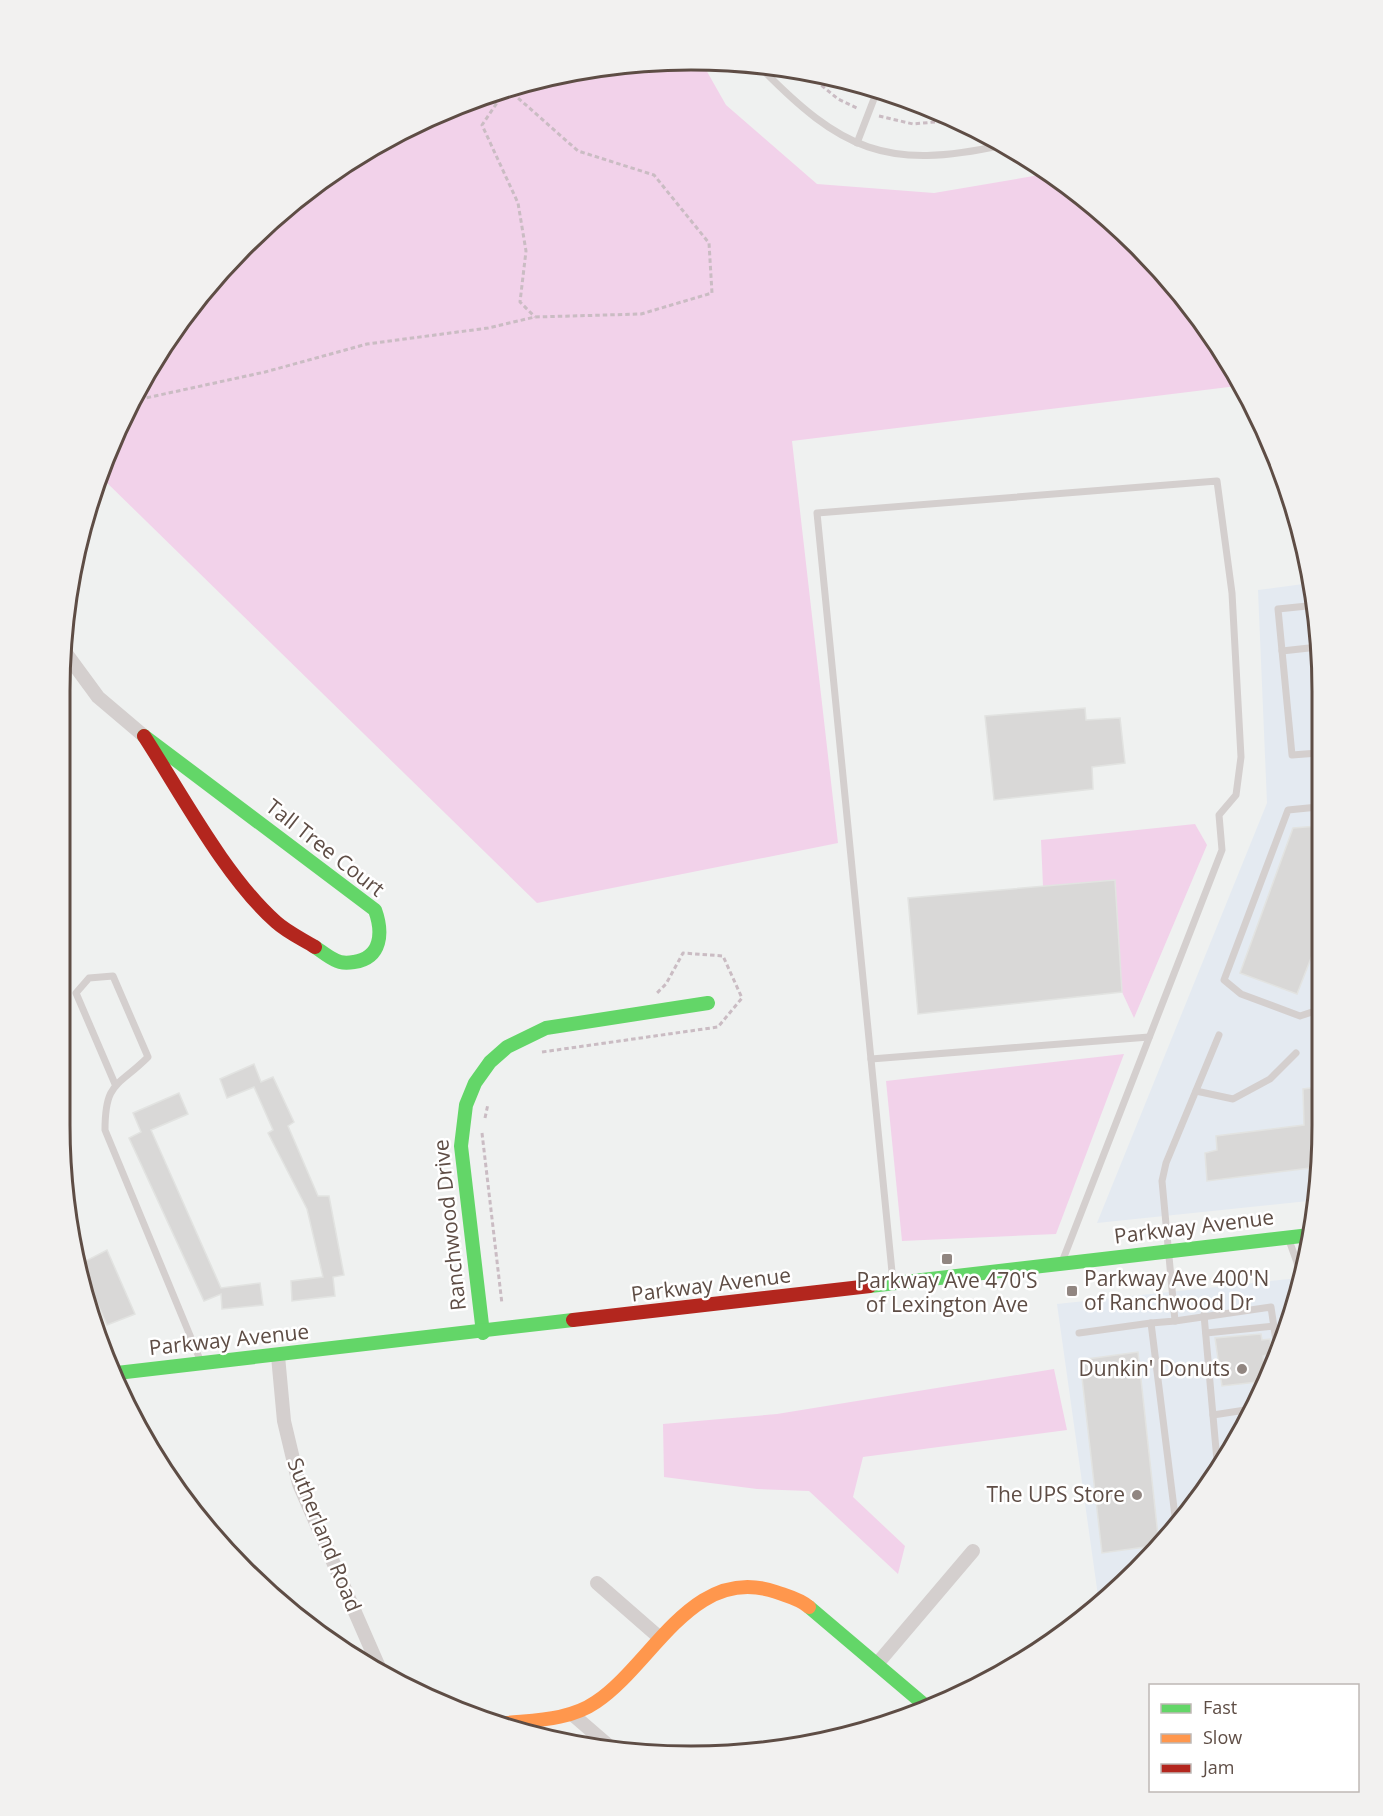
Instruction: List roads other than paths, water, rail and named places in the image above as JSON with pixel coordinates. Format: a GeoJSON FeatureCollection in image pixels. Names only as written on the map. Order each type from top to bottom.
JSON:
{"type":"FeatureCollection","features":[{"type":"Feature","properties":{"kind":"street","name":"Tall Tree Court"},"geometry":{"type":"LineString","coordinates":[[72,661],[98,697],[144,736],[375,910],[380,921],[381,933],[378,946],[369,956],[360,962],[347,964],[336,961],[277,923],[228,866],[144,736]]}},
{"type":"Feature","properties":{"kind":"street","name":"Ranchwood Drive"},"geometry":{"type":"LineString","coordinates":[[483,1333],[460,1146],[466,1105],[475,1083],[490,1062],[507,1047],[546,1028],[708,1003]]}},
{"type":"Feature","properties":{"kind":"street","name":"Parkway Avenue"},"geometry":{"type":"LineString","coordinates":[[123,1372],[483,1333],[1303,1236]]}},
{"type":"Feature","properties":{"kind":"street","name":"Sutherland Road"},"geometry":{"type":"LineString","coordinates":[[279,1356],[284,1421],[299,1484],[375,1659]]}},
{"type":"Feature","properties":{"kind":"street"},"geometry":{"type":"LineString","coordinates":[[877,1664],[973,1551]]}},
{"type":"Feature","properties":{"kind":"street"},"geometry":{"type":"LineString","coordinates":[[597,1583],[660,1638]]}},
{"type":"Feature","properties":{"kind":"street"},"geometry":{"type":"LineString","coordinates":[[521,1721],[572,1714],[594,1704],[613,1690],[686,1610],[703,1598],[741,1587],[762,1587],[804,1602],[920,1701]]}},
{"type":"Feature","properties":{"kind":"street"},"geometry":{"type":"LineString","coordinates":[[572,1714],[600,1739]]}},
{"type":"Feature","properties":{"kind":"lane"},"geometry":{"type":"LineString","coordinates":[[769,76],[813,118],[829,130],[857,143],[900,154],[925,157],[969,153],[991,148]]}},
{"type":"Feature","properties":{"kind":"lane"},"geometry":{"type":"LineString","coordinates":[[857,143],[874,98]]}},
{"type":"Feature","properties":{"kind":"lane"},"geometry":{"type":"LineString","coordinates":[[894,1284],[817,513],[1217,481],[1232,593],[1241,757],[1236,795],[1219,815],[1222,850],[1061,1264]]}},
{"type":"Feature","properties":{"kind":"lane"},"geometry":{"type":"LineString","coordinates":[[1306,606],[1278,609],[1292,755],[1312,753]]}},
{"type":"Feature","properties":{"kind":"lane"},"geometry":{"type":"LineString","coordinates":[[1282,651],[1311,648]]}},
{"type":"Feature","properties":{"kind":"lane"},"geometry":{"type":"LineString","coordinates":[[1312,808],[1288,810],[1224,980],[1241,994],[1300,1016],[1312,1012]]}},
{"type":"Feature","properties":{"kind":"lane"},"geometry":{"type":"LineString","coordinates":[[115,1084],[76,993],[88,978],[113,976],[148,1057],[115,1084],[105,1107],[105,1130],[202,1364]]}},
{"type":"Feature","properties":{"kind":"lane"},"geometry":{"type":"LineString","coordinates":[[1175,1321],[1162,1181],[1166,1164],[1219,1035]]}},
{"type":"Feature","properties":{"kind":"lane"},"geometry":{"type":"LineString","coordinates":[[871,1059],[1149,1037]]}},
{"type":"Feature","properties":{"kind":"lane"},"geometry":{"type":"LineString","coordinates":[[1196,1091],[1233,1099],[1270,1079],[1296,1053]]}},
{"type":"Feature","properties":{"kind":"lane"},"geometry":{"type":"LineString","coordinates":[[1288,1237],[1297,1262]]}},
{"type":"Feature","properties":{"kind":"lane"},"geometry":{"type":"LineString","coordinates":[[1079,1333],[1271,1307],[1275,1336]]}},
{"type":"Feature","properties":{"kind":"lane"},"geometry":{"type":"LineString","coordinates":[[1204,1315],[1216,1457]]}},
{"type":"Feature","properties":{"kind":"lane"},"geometry":{"type":"LineString","coordinates":[[1151,1323],[1175,1514]]}},
{"type":"Feature","properties":{"kind":"lane"},"geometry":{"type":"LineString","coordinates":[[1206,1333],[1274,1326]]}},
{"type":"Feature","properties":{"kind":"lane"},"geometry":{"type":"LineString","coordinates":[[1213,1415],[1242,1411]]}},
{"type":"Feature","properties":{"kind":"place","name":"Parkway Ave 470'S of Lexington Ave"},"geometry":{"type":"Point","coordinates":[947,1259]}},
{"type":"Feature","properties":{"kind":"place","name":"Parkway Ave 400'N of Ranchwood Dr"},"geometry":{"type":"Point","coordinates":[1072,1291]}},
{"type":"Feature","properties":{"kind":"place","name":"Dunkin' Donuts"},"geometry":{"type":"Point","coordinates":[1242,1369]}},
{"type":"Feature","properties":{"kind":"place","name":"The UPS Store"},"geometry":{"type":"Point","coordinates":[1137,1495]}}]}
